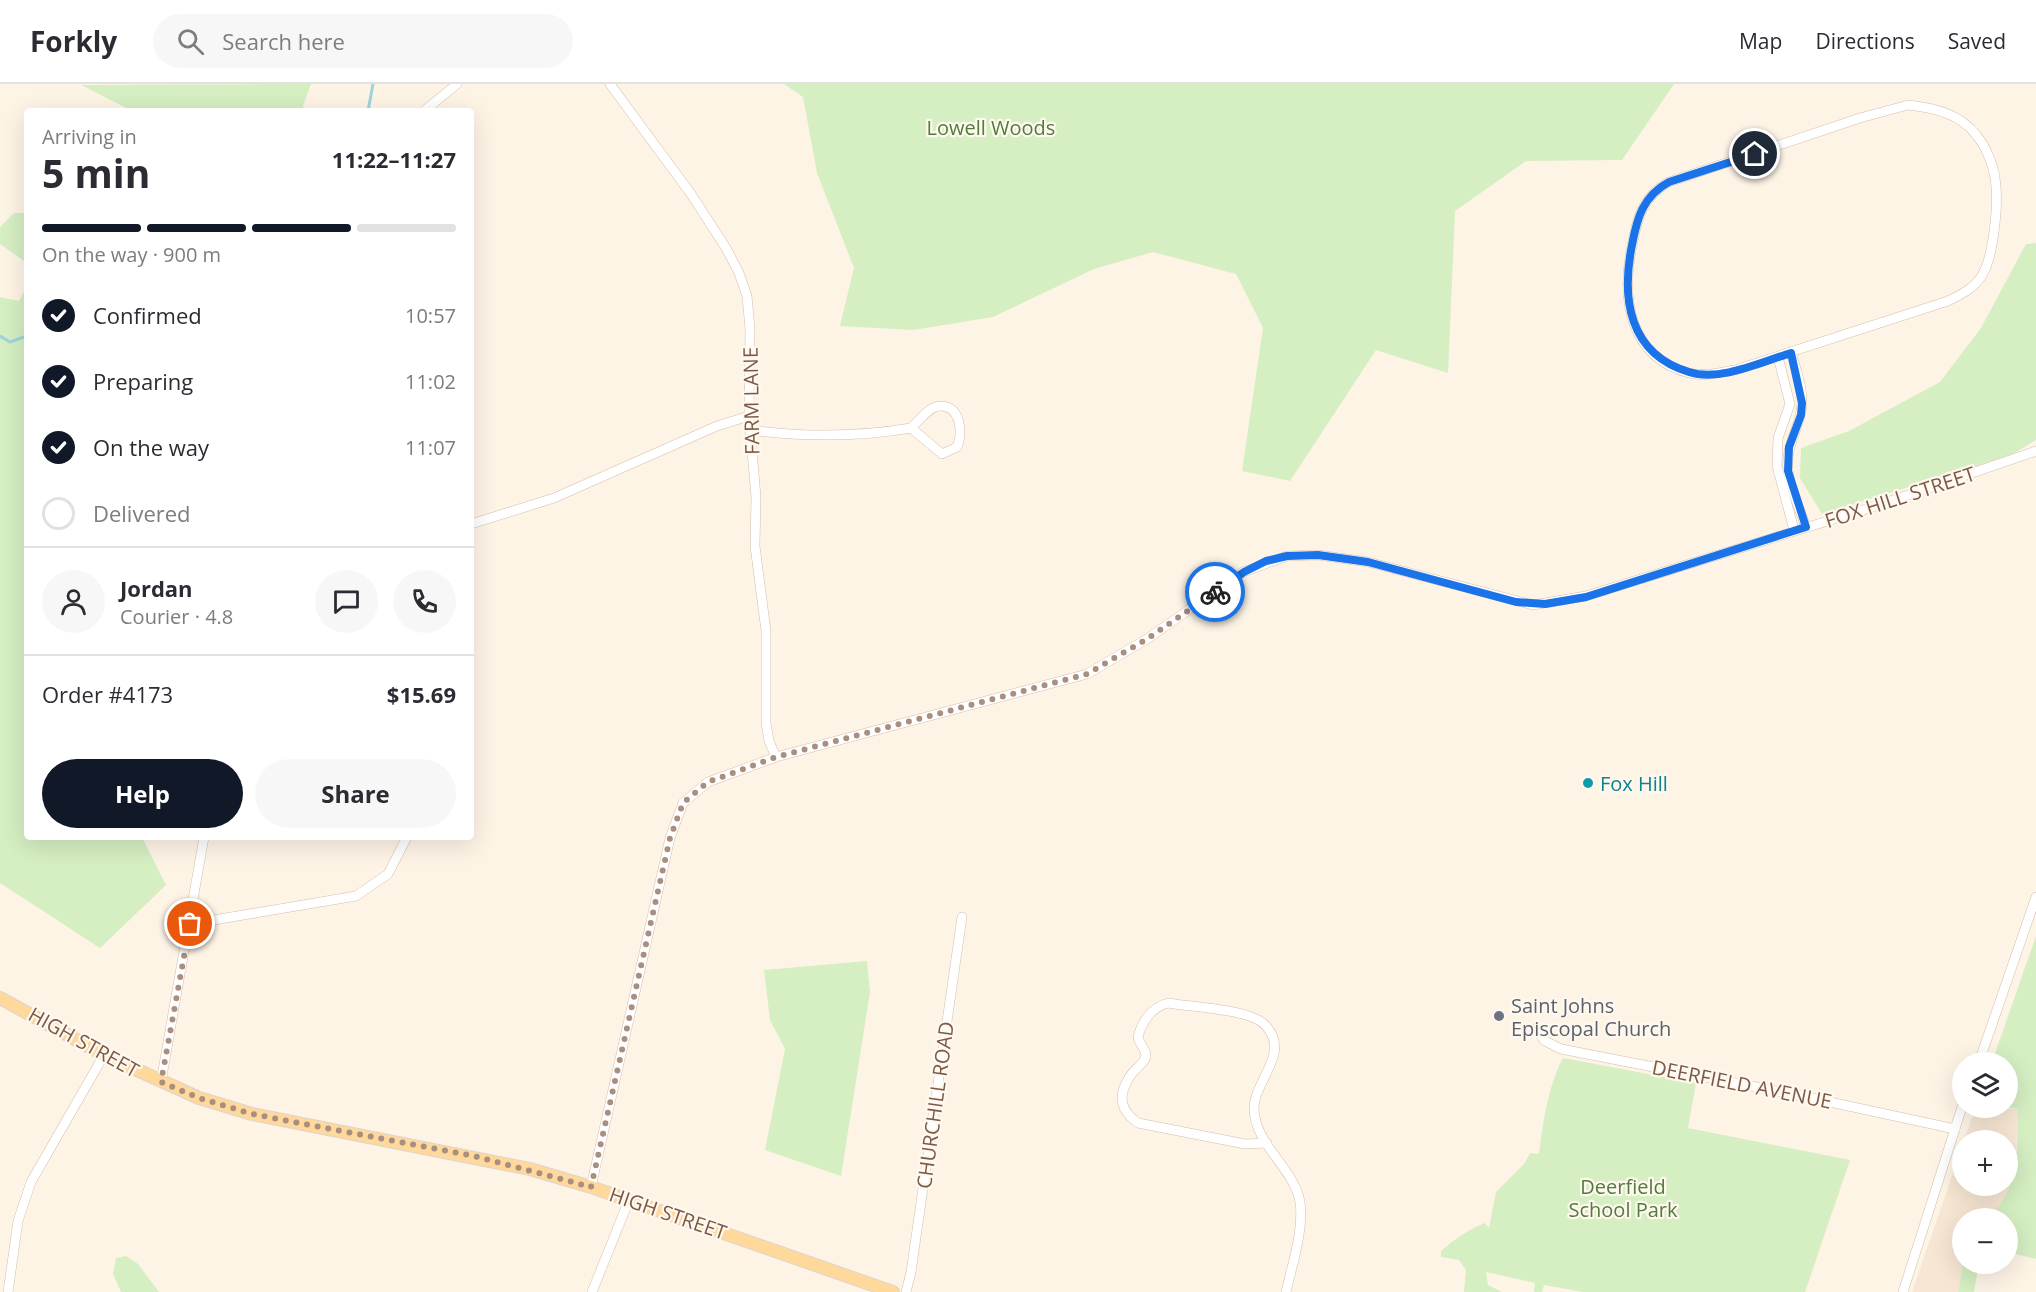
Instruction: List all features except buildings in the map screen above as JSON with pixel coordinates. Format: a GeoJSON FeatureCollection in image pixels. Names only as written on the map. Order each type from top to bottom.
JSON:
{"type":"FeatureCollection","features":[{"type":"Feature","properties":{"kind":"main road","name":"HIGH STREET"},"geometry":{"type":"LineString","coordinates":[[0,998],[104,1055],[199,1098],[252,1114],[474,1156],[591,1187],[893,1292]]}},
{"type":"Feature","properties":{"kind":"street"},"geometry":{"type":"LineString","coordinates":[[428,108],[457,84]]}},
{"type":"Feature","properties":{"kind":"street","name":"FARM LANE"},"geometry":{"type":"LineString","coordinates":[[610,84],[691,194],[740,273],[747,297],[750,329],[749,416],[756,497],[757,573],[766,631],[766,723],[769,741],[776,757]]}},
{"type":"Feature","properties":{"kind":"street"},"geometry":{"type":"LineString","coordinates":[[1908,105],[1920,106],[1935,109],[1959,120],[1978,137],[1995,178],[1991,245],[1982,275],[1961,295],[1948,301],[1791,353],[1735,370],[1709,374],[1690,373],[1651,351],[1640,336],[1627,299],[1630,252],[1639,216],[1646,200],[1656,189],[1669,182],[1887,110],[1908,105]]}},
{"type":"Feature","properties":{"kind":"street"},"geometry":{"type":"LineString","coordinates":[[1791,353],[1802,403],[1801,415],[1789,447],[1788,471],[1806,527]]}},
{"type":"Feature","properties":{"kind":"street"},"geometry":{"type":"LineString","coordinates":[[1778,357],[1790,404],[1778,438],[1777,466],[1794,530]]}},
{"type":"Feature","properties":{"kind":"street"},"geometry":{"type":"LineString","coordinates":[[750,430],[790,435],[880,434],[912,428],[933,408],[940,405],[950,408],[957,415],[961,440],[957,447],[942,453],[912,428]]}},
{"type":"Feature","properties":{"kind":"street"},"geometry":{"type":"LineString","coordinates":[[474,523],[554,498],[717,426],[749,416]]}},
{"type":"Feature","properties":{"kind":"street","name":"FOX HILL STREET"},"geometry":{"type":"LineString","coordinates":[[591,1187],[670,838],[683,803],[708,782],[776,757],[1087,674],[1147,639],[1244,572],[1287,556],[1318,555],[1368,562],[1516,602],[1545,604],[1586,597],[1932,488],[2036,451]]}},
{"type":"Feature","properties":{"kind":"street"},"geometry":{"type":"LineString","coordinates":[[161,1082],[204,840]]}},
{"type":"Feature","properties":{"kind":"street"},"geometry":{"type":"LineString","coordinates":[[190,924],[356,896],[388,874],[405,840]]}},
{"type":"Feature","properties":{"kind":"street"},"geometry":{"type":"LineString","coordinates":[[1982,1052],[2036,897]]}},
{"type":"Feature","properties":{"kind":"street","name":"CHURCHILL ROAD"},"geometry":{"type":"LineString","coordinates":[[906,1292],[911,1272],[962,917]]}},
{"type":"Feature","properties":{"kind":"street"},"geometry":{"type":"LineString","coordinates":[[1267,1143],[1245,1144],[1138,1123],[1127,1115],[1122,1105],[1125,1089],[1129,1077],[1145,1059],[1146,1052],[1138,1037],[1141,1027],[1158,1006],[1168,1003],[1243,1015],[1257,1019],[1266,1026],[1276,1052],[1258,1088],[1254,1110],[1256,1121],[1294,1186],[1300,1201],[1299,1224],[1286,1292]]}},
{"type":"Feature","properties":{"kind":"street","name":"DEERFIELD AVENUE"},"geometry":{"type":"LineString","coordinates":[[1535,1029],[1545,1041],[1561,1049],[1790,1093],[1955,1129]]}},
{"type":"Feature","properties":{"kind":"street"},"geometry":{"type":"LineString","coordinates":[[8,1292],[18,1221],[31,1182],[104,1055]]}},
{"type":"Feature","properties":{"kind":"street"},"geometry":{"type":"LineString","coordinates":[[1903,1292],[1958,1118]]}},
{"type":"Feature","properties":{"kind":"street"},"geometry":{"type":"LineString","coordinates":[[592,1292],[629,1200]]}},
{"type":"Feature","properties":{"kind":"shaded area"},"geometry":{"type":"Polygon","coordinates":[[[1972,1118],[2018,1118],[2017,1130],[1968,1130],[1972,1118]]]}},
{"type":"Feature","properties":{"kind":"shaded area"},"geometry":{"type":"Polygon","coordinates":[[[1952,1176],[1952,1196],[2005,1196],[1999,1208],[1952,1208],[1952,1274],[1961,1274],[1958,1292],[1912,1292],[1952,1176]]]}},
{"type":"Feature","properties":{"kind":"green space"},"geometry":{"type":"Polygon","coordinates":[[[311,84],[303,108],[126,108],[81,85],[311,84]]]}},
{"type":"Feature","properties":{"kind":"green space","name":"Lowell Woods"},"geometry":{"type":"Polygon","coordinates":[[[784,84],[1674,84],[1622,160],[1526,161],[1455,211],[1448,373],[1376,350],[1290,481],[1242,471],[1263,328],[1236,274],[1153,252],[1094,269],[993,317],[913,330],[840,326],[854,268],[817,173],[803,97],[784,84]]]}},
{"type":"Feature","properties":{"kind":"green space"},"geometry":{"type":"Polygon","coordinates":[[[14,213],[24,213],[24,261],[0,244],[0,227],[14,213]]]}},
{"type":"Feature","properties":{"kind":"green space"},"geometry":{"type":"Polygon","coordinates":[[[2036,243],[2036,440],[2011,455],[1822,514],[1800,478],[1801,448],[1849,431],[1940,382],[1981,328],[2026,244],[2036,243]]]}},
{"type":"Feature","properties":{"kind":"green space"},"geometry":{"type":"Polygon","coordinates":[[[24,292],[24,840],[144,840],[166,885],[100,948],[0,883],[0,297],[19,301],[24,292]]]}},
{"type":"Feature","properties":{"kind":"green space"},"geometry":{"type":"Polygon","coordinates":[[[2036,936],[2036,1259],[2018,1255],[2018,1208],[1998,1208],[2005,1196],[2018,1196],[2018,1052],[1995,1052],[2036,936]]]}},
{"type":"Feature","properties":{"kind":"green space"},"geometry":{"type":"Polygon","coordinates":[[[867,961],[870,992],[841,1176],[765,1150],[785,1049],[770,1020],[764,970],[867,961]]]}},
{"type":"Feature","properties":{"kind":"green space","name":"Deerfield School Park"},"geometry":{"type":"Polygon","coordinates":[[[1563,1058],[1696,1083],[1688,1128],[1850,1160],[1805,1292],[1583,1292],[1544,1285],[1542,1292],[1534,1292],[1535,1283],[1486,1272],[1488,1285],[1502,1292],[1464,1292],[1466,1270],[1459,1260],[1441,1257],[1441,1251],[1462,1235],[1485,1223],[1489,1228],[1496,1192],[1524,1164],[1530,1153],[1539,1154],[1550,1093],[1563,1058]]]}},
{"type":"Feature","properties":{"kind":"green space"},"geometry":{"type":"Polygon","coordinates":[[[126,1256],[138,1264],[159,1292],[121,1292],[113,1274],[116,1258],[126,1256]]]}},
{"type":"Feature","properties":{"kind":"green space"},"geometry":{"type":"Polygon","coordinates":[[[1961,1274],[1977,1274],[1974,1292],[1958,1292],[1961,1274]]]}},
{"type":"Feature","properties":{"kind":"waterway"},"geometry":{"type":"LineString","coordinates":[[369,108],[373,84]]}},
{"type":"Feature","properties":{"kind":"waterway"},"geometry":{"type":"LineString","coordinates":[[0,336],[10,342],[24,337]]}},
{"type":"Feature","properties":{"kind":"way so far"},"geometry":{"type":"LineString","coordinates":[[190,924],[161,1082],[199,1098],[252,1114],[474,1156],[591,1187],[602,1149],[670,838],[683,803],[695,790],[708,782],[776,757],[1087,674],[1147,639],[1215,592]]}},
{"type":"Feature","properties":{"kind":"place","name":"Fox Hill"},"geometry":{"type":"Point","coordinates":[1588,783]}},
{"type":"Feature","properties":{"kind":"place","name":"Saint Johns Episcopal Church"},"geometry":{"type":"Point","coordinates":[1499,1016]}},
{"type":"Feature","properties":{"kind":"route"},"geometry":{"type":"LineString","coordinates":[[1215,592],[1244,572],[1266,561],[1287,556],[1318,555],[1368,562],[1516,602],[1533,605],[1545,604],[1586,597],[1806,527],[1788,471],[1789,447],[1801,415],[1802,403],[1791,353],[1735,370],[1709,374],[1690,373],[1651,351],[1640,336],[1631,316],[1627,299],[1630,252],[1639,216],[1646,200],[1656,189],[1669,182],[1755,154]]}}]}
